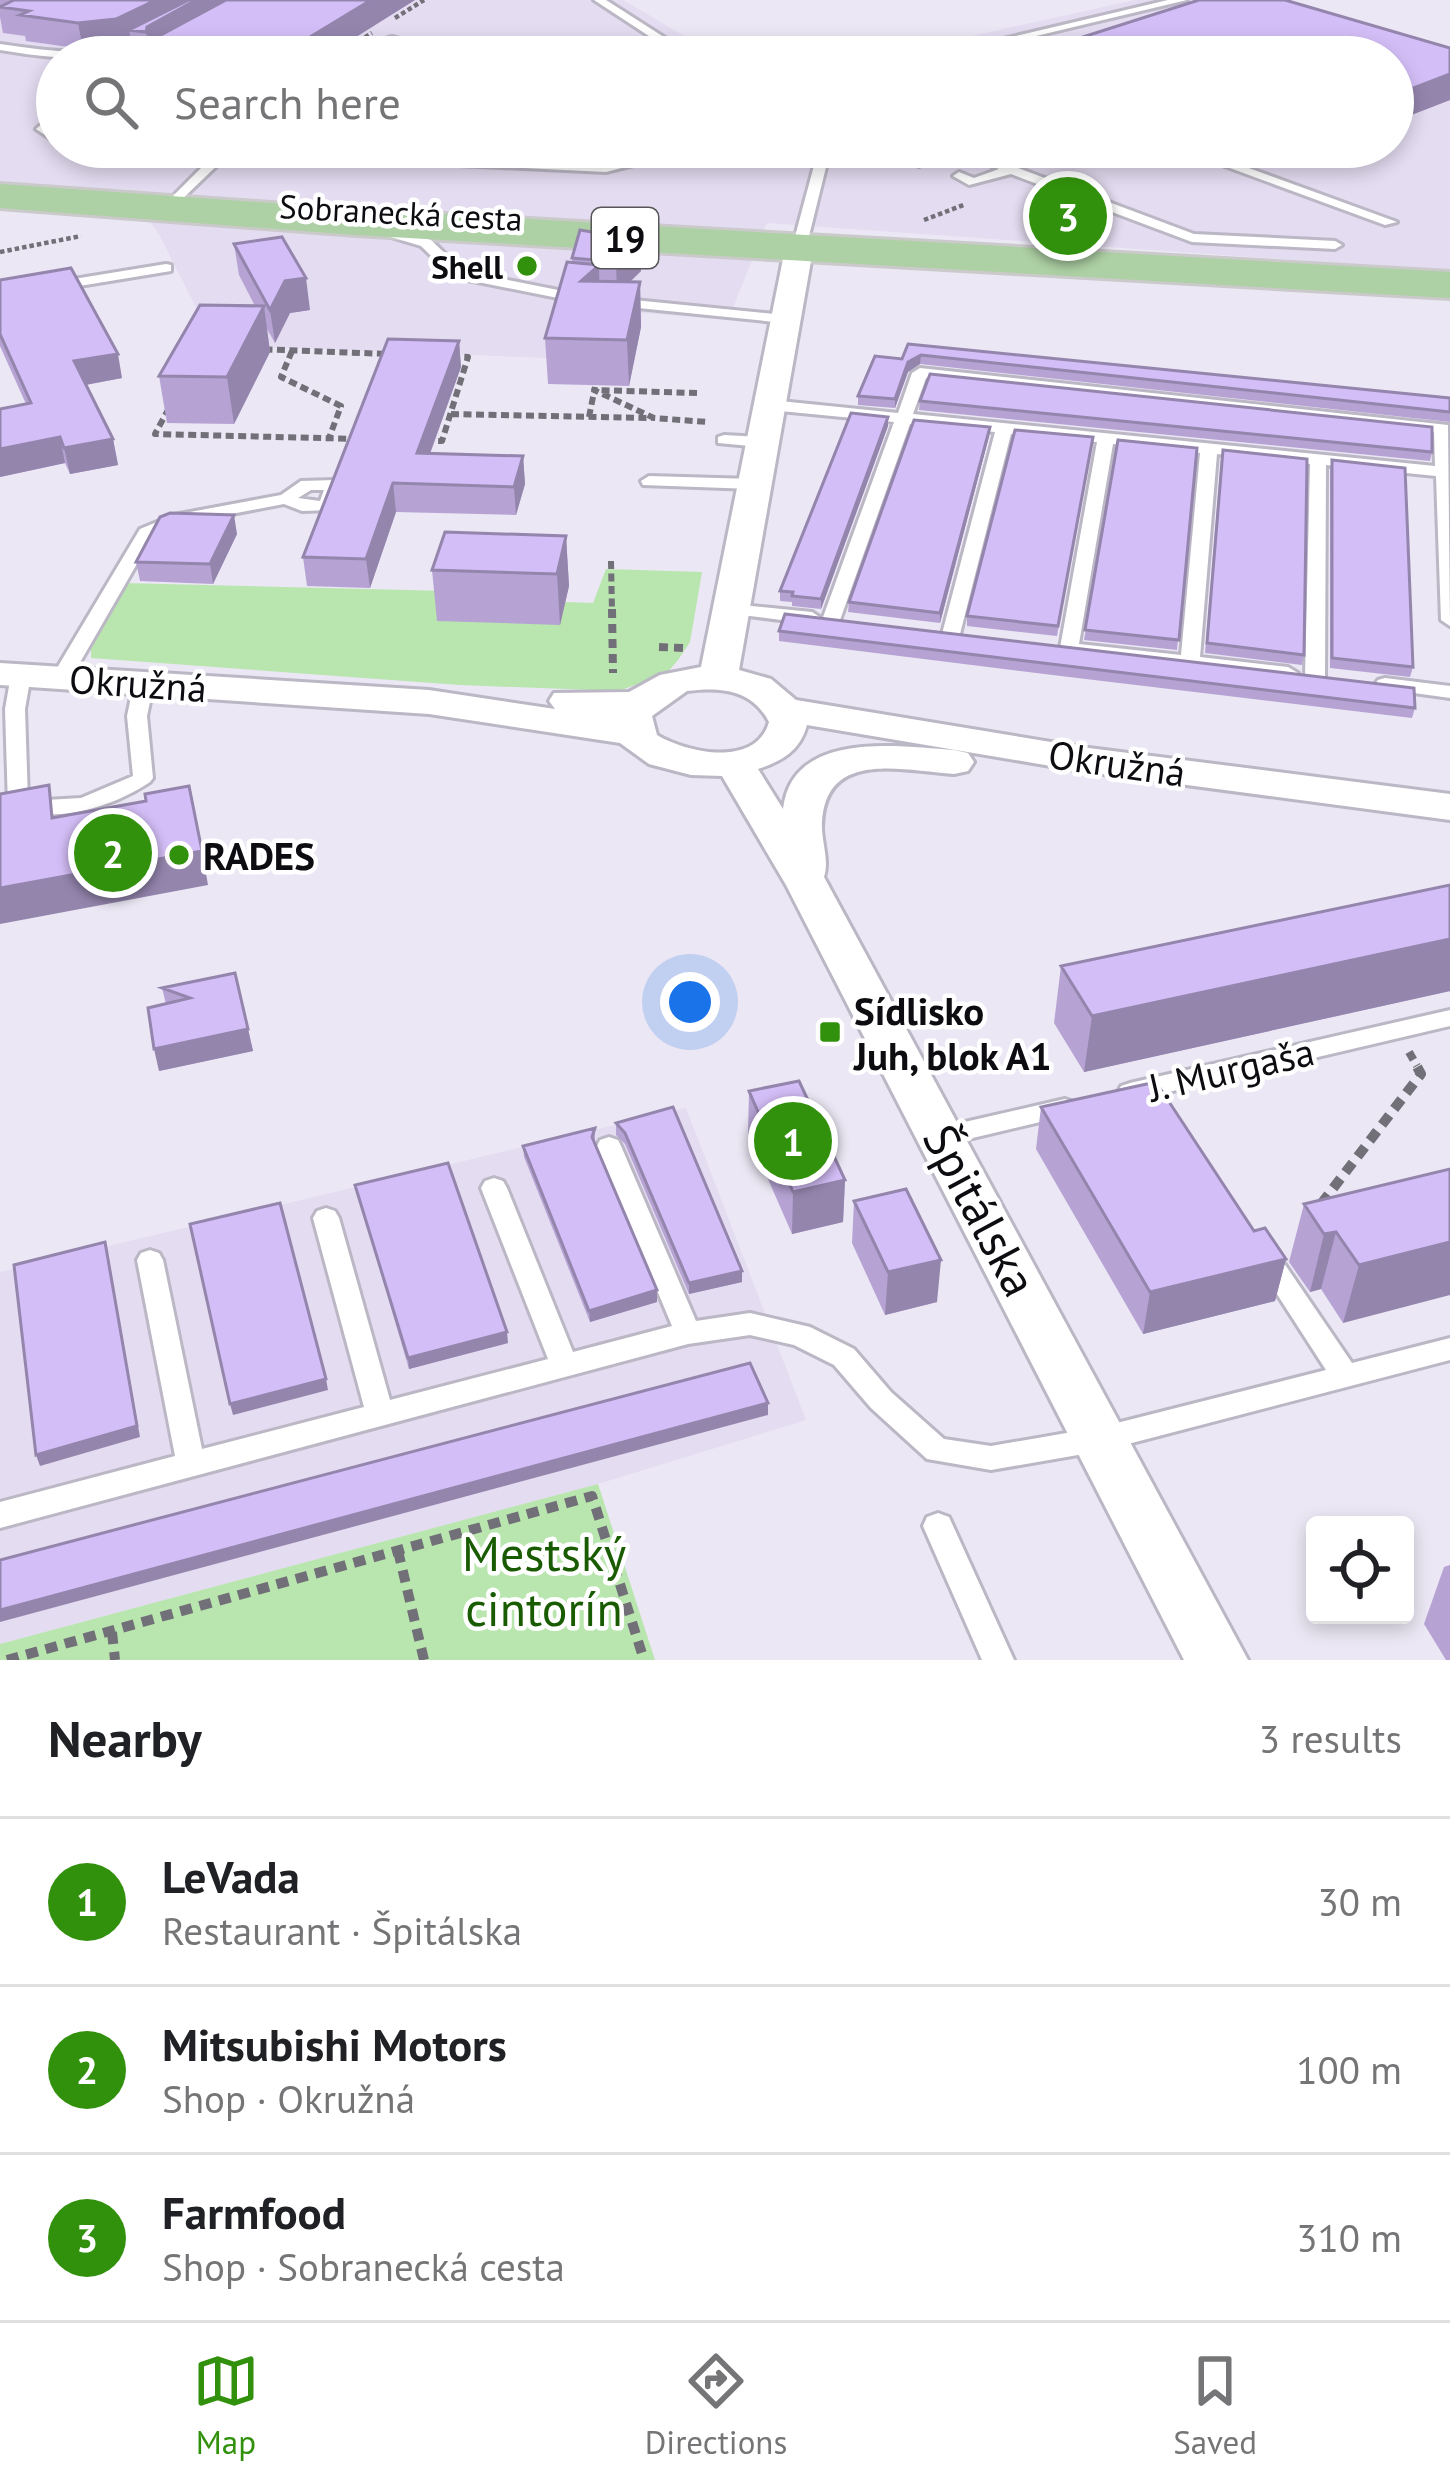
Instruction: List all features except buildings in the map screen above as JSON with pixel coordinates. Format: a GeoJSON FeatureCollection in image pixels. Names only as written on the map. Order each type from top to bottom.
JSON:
{"type":"FeatureCollection","features":[{"type":"Feature","properties":{"kind":"main road","name":"Sobranecká cesta"},"geometry":{"type":"LineString","coordinates":[[0,196],[177,200],[452,229]]}},
{"type":"Feature","properties":{"kind":"main road","name":"Sobranecká cesta"},"geometry":{"type":"LineString","coordinates":[[0,196],[452,229],[800,244],[1450,285]]}},
{"type":"Feature","properties":{"kind":"street"},"geometry":{"type":"LineString","coordinates":[[718,678],[800,244]]}},
{"type":"Feature","properties":{"kind":"street","name":"Okružná"},"geometry":{"type":"LineString","coordinates":[[11,675],[637,718]]}},
{"type":"Feature","properties":{"kind":"street"},"geometry":{"type":"LineString","coordinates":[[780,728],[760,689],[718,678],[672,684],[637,718],[651,752],[668,761],[713,767],[735,765],[780,728],[1081,759]]}},
{"type":"Feature","properties":{"kind":"street"},"geometry":{"type":"LineString","coordinates":[[808,885],[800,842],[801,803],[811,780],[827,768],[870,758],[998,765],[1081,759]]}},
{"type":"Feature","properties":{"kind":"street","name":"Okružná"},"geometry":{"type":"LineString","coordinates":[[1081,759],[1450,807]]}},
{"type":"Feature","properties":{"kind":"street","name":"Špitálska"},"geometry":{"type":"LineString","coordinates":[[735,765],[808,885],[1217,1660]]}},
{"type":"Feature","properties":{"kind":"lane"},"geometry":{"type":"LineString","coordinates":[[599,0],[656,36]]}},
{"type":"Feature","properties":{"kind":"lane"},"geometry":{"type":"LineString","coordinates":[[1023,36],[1182,0]]}},
{"type":"Feature","properties":{"kind":"lane"},"geometry":{"type":"LineString","coordinates":[[1135,10],[1157,18]]}},
{"type":"Feature","properties":{"kind":"lane"},"geometry":{"type":"LineString","coordinates":[[162,36],[175,29]]}},
{"type":"Feature","properties":{"kind":"lane"},"geometry":{"type":"LineString","coordinates":[[0,47],[36,50]]}},
{"type":"Feature","properties":{"kind":"lane"},"geometry":{"type":"LineString","coordinates":[[177,200],[208,168]]}},
{"type":"Feature","properties":{"kind":"lane"},"geometry":{"type":"LineString","coordinates":[[800,244],[820,168]]}},
{"type":"Feature","properties":{"kind":"lane"},"geometry":{"type":"LineString","coordinates":[[1005,168],[1192,238],[1335,244]]}},
{"type":"Feature","properties":{"kind":"lane"},"geometry":{"type":"LineString","coordinates":[[1238,168],[1390,222]]}},
{"type":"Feature","properties":{"kind":"lane"},"geometry":{"type":"LineString","coordinates":[[959,176],[974,182],[1010,170]]}},
{"type":"Feature","properties":{"kind":"lane"},"geometry":{"type":"LineString","coordinates":[[452,229],[458,274],[572,298],[785,319]]}},
{"type":"Feature","properties":{"kind":"lane"},"geometry":{"type":"LineString","coordinates":[[0,295],[166,268]]}},
{"type":"Feature","properties":{"kind":"lane"},"geometry":{"type":"LineString","coordinates":[[832,620],[920,373],[1442,428],[1450,620]]}},
{"type":"Feature","properties":{"kind":"lane"},"geometry":{"type":"LineString","coordinates":[[770,405],[1442,472]]}},
{"type":"Feature","properties":{"kind":"lane"},"geometry":{"type":"LineString","coordinates":[[951,634],[1004,428]]}},
{"type":"Feature","properties":{"kind":"lane"},"geometry":{"type":"LineString","coordinates":[[720,431],[761,442]]}},
{"type":"Feature","properties":{"kind":"lane"},"geometry":{"type":"LineString","coordinates":[[1069,648],[1106,438]]}},
{"type":"Feature","properties":{"kind":"lane"},"geometry":{"type":"LineString","coordinates":[[1190,661],[1209,448]]}},
{"type":"Feature","properties":{"kind":"lane"},"geometry":{"type":"LineString","coordinates":[[1316,676],[1318,459]]}},
{"type":"Feature","properties":{"kind":"lane"},"geometry":{"type":"LineString","coordinates":[[649,482],[752,484]]}},
{"type":"Feature","properties":{"kind":"lane"},"geometry":{"type":"LineString","coordinates":[[61,678],[146,533],[174,520],[286,499]]}},
{"type":"Feature","properties":{"kind":"lane"},"geometry":{"type":"LineString","coordinates":[[732,609],[855,623]]}},
{"type":"Feature","properties":{"kind":"lane"},"geometry":{"type":"LineString","coordinates":[[927,631],[974,637]]}},
{"type":"Feature","properties":{"kind":"lane"},"geometry":{"type":"LineString","coordinates":[[1046,645],[1338,679]]}},
{"type":"Feature","properties":{"kind":"lane"},"geometry":{"type":"LineString","coordinates":[[11,675],[18,806],[35,810],[119,796],[143,778],[137,716],[144,683]]}},
{"type":"Feature","properties":{"kind":"lane"},"geometry":{"type":"LineString","coordinates":[[1360,682],[1450,692]]}},
{"type":"Feature","properties":{"kind":"lane","name":"J. Murgaša"},"geometry":{"type":"LineString","coordinates":[[943,1136],[1098,1100],[1161,1097],[1450,1018]]}},
{"type":"Feature","properties":{"kind":"lane"},"geometry":{"type":"LineString","coordinates":[[609,1146],[688,1333]]}},
{"type":"Feature","properties":{"kind":"lane"},"geometry":{"type":"LineString","coordinates":[[494,1189],[564,1365]]}},
{"type":"Feature","properties":{"kind":"lane"},"geometry":{"type":"LineString","coordinates":[[326,1218],[380,1414]]}},
{"type":"Feature","properties":{"kind":"lane"},"geometry":{"type":"LineString","coordinates":[[1246,1226],[1345,1376]]}},
{"type":"Feature","properties":{"kind":"lane"},"geometry":{"type":"LineString","coordinates":[[150,1261],[190,1465]]}},
{"type":"Feature","properties":{"kind":"lane"},"geometry":{"type":"LineString","coordinates":[[0,1515],[688,1333],[751,1324],[800,1335],[844,1357],[881,1400],[937,1450],[991,1458],[1101,1439],[1450,1349]]}},
{"type":"Feature","properties":{"kind":"lane"},"geometry":{"type":"LineString","coordinates":[[938,1526],[998,1660]]}},
{"type":"Feature","properties":{"kind":"path"},"geometry":{"type":"LineString","coordinates":[[916,223],[979,200]]}},
{"type":"Feature","properties":{"kind":"path"},"geometry":{"type":"LineString","coordinates":[[202,347],[292,351],[468,358],[442,441],[154,434],[202,347]]}},
{"type":"Feature","properties":{"kind":"path"},"geometry":{"type":"LineString","coordinates":[[292,351],[281,376],[341,406],[329,438]]}},
{"type":"Feature","properties":{"kind":"path"},"geometry":{"type":"LineString","coordinates":[[589,417],[595,387]]}},
{"type":"Feature","properties":{"kind":"path"},"geometry":{"type":"LineString","coordinates":[[595,387],[697,393]]}},
{"type":"Feature","properties":{"kind":"path"},"geometry":{"type":"LineString","coordinates":[[595,387],[654,418]]}},
{"type":"Feature","properties":{"kind":"path"},"geometry":{"type":"LineString","coordinates":[[451,414],[654,418],[720,431]]}},
{"type":"Feature","properties":{"kind":"path"},"geometry":{"type":"LineString","coordinates":[[611,561],[613,674]]}},
{"type":"Feature","properties":{"kind":"path"},"geometry":{"type":"LineString","coordinates":[[1273,1266],[1421,1074],[1397,1030]]}},
{"type":"Feature","properties":{"kind":"path"},"geometry":{"type":"LineString","coordinates":[[7,1660],[592,1496],[644,1660]]}},
{"type":"Feature","properties":{"kind":"path"},"geometry":{"type":"LineString","coordinates":[[398,1550],[424,1660]]}},
{"type":"Feature","properties":{"kind":"path"},"geometry":{"type":"LineString","coordinates":[[112,1631],[115,1660]]}},
{"type":"Feature","properties":{"kind":"shaded area"},"geometry":{"type":"Polygon","coordinates":[[[0,0],[623,0],[684,36],[36,36],[36,168],[1414,168],[1414,40],[1450,50],[1450,271],[767,223],[728,320],[562,306],[549,358],[215,345],[160,236],[128,190],[0,183],[0,0]]]}},
{"type":"Feature","properties":{"kind":"shaded area"},"geometry":{"type":"Polygon","coordinates":[[[1135,0],[1275,0],[1401,36],[972,36],[1135,0]]]}},
{"type":"Feature","properties":{"kind":"shaded area"},"geometry":{"type":"Polygon","coordinates":[[[686,1108],[806,1420],[598,1484],[0,1644],[0,1272],[686,1108]]]}},
{"type":"Feature","properties":{"kind":"green space"},"geometry":{"type":"Polygon","coordinates":[[[606,569],[702,572],[690,642],[678,660],[667,673],[619,691],[460,685],[91,658],[91,646],[122,583],[447,591],[559,625],[565,602],[593,603],[606,569]]]}},
{"type":"Feature","properties":{"kind":"green space","name":"Mestský cintorín"},"geometry":{"type":"Polygon","coordinates":[[[598,1484],[655,1660],[0,1660],[0,1644],[598,1484]]]}},
{"type":"Feature","properties":{"kind":"place","name":"Farmfood"},"geometry":{"type":"Point","coordinates":[1068,216]}},
{"type":"Feature","properties":{"kind":"place","name":"Shell"},"geometry":{"type":"Point","coordinates":[527,266]}},
{"type":"Feature","properties":{"kind":"place","name":"Mitsubishi Motors"},"geometry":{"type":"Point","coordinates":[113,853]}},
{"type":"Feature","properties":{"kind":"place","name":"RADES"},"geometry":{"type":"Point","coordinates":[179,855]}},
{"type":"Feature","properties":{"kind":"place","name":"Sídlisko Juh, blok A1"},"geometry":{"type":"Point","coordinates":[830,1032]}},
{"type":"Feature","properties":{"kind":"place","name":"LeVada"},"geometry":{"type":"Point","coordinates":[793,1141]}}]}
